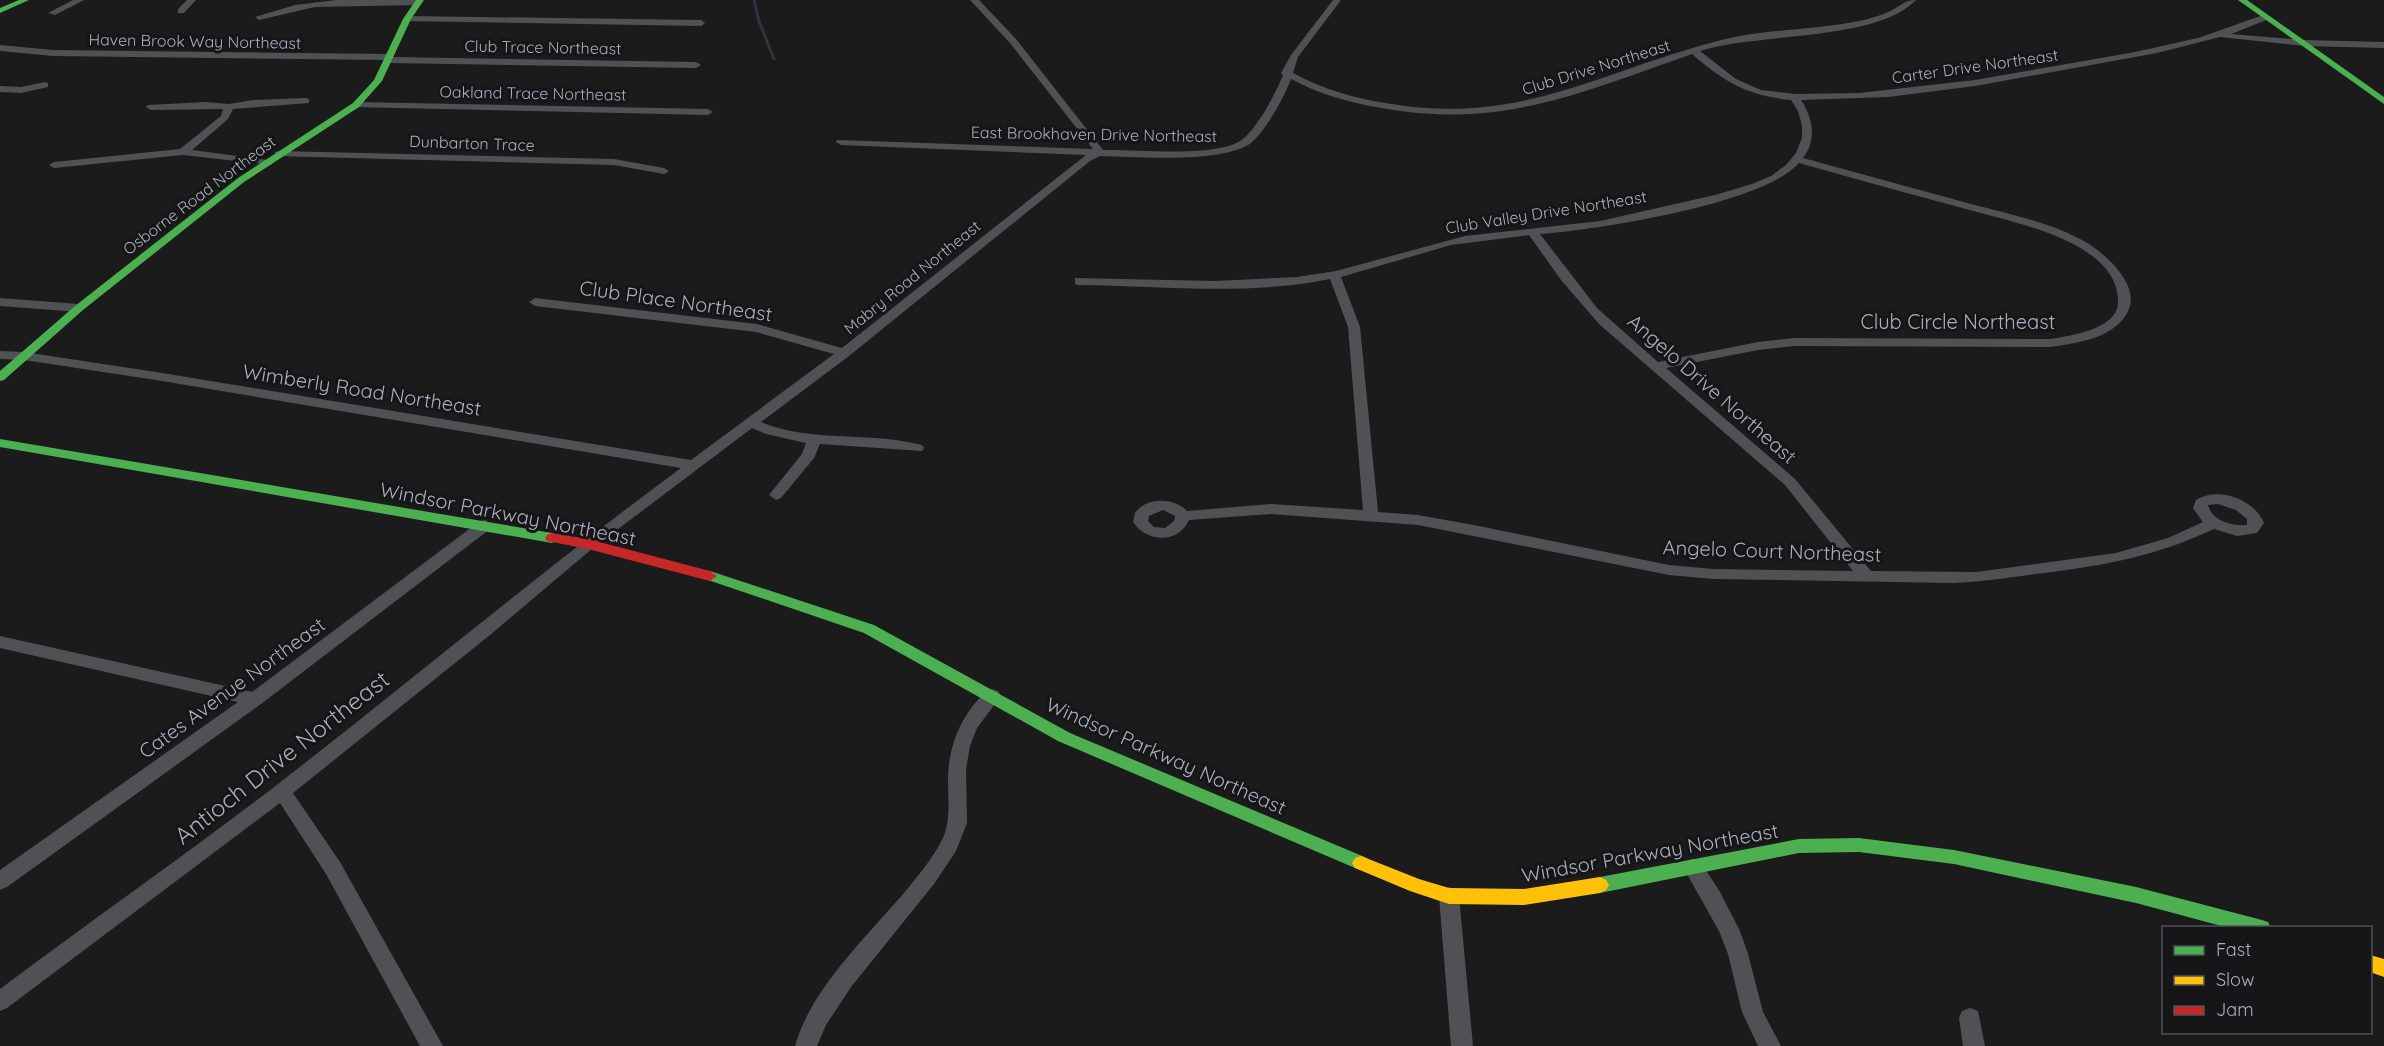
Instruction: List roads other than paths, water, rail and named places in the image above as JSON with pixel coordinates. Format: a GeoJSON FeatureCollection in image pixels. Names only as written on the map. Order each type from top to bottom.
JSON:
{"type":"FeatureCollection","features":[{"type":"Feature","properties":{"kind":"street"},"geometry":{"type":"LineString","coordinates":[[0,11],[25,0]]}},
{"type":"Feature","properties":{"kind":"street"},"geometry":{"type":"LineString","coordinates":[[52,13],[80,0]]}},
{"type":"Feature","properties":{"kind":"street"},"geometry":{"type":"LineString","coordinates":[[181,11],[192,0]]}},
{"type":"Feature","properties":{"kind":"street"},"geometry":{"type":"LineString","coordinates":[[974,0],[1013,41],[1086,132],[1090,147],[1094,152]]}},
{"type":"Feature","properties":{"kind":"street","name":"East Brookhaven Drive Northeast"},"geometry":{"type":"LineString","coordinates":[[841,142],[1094,152],[1219,152],[1238,147],[1255,132],[1282,90],[1294,57],[1337,0]]}},
{"type":"Feature","properties":{"kind":"street","name":"Club Drive Northeast"},"geometry":{"type":"LineString","coordinates":[[1287,73],[1318,90],[1377,105],[1425,111],[1477,112],[1535,103],[1694,51],[1752,36],[1856,24],[1898,10],[1912,0]]}},
{"type":"Feature","properties":{"kind":"street"},"geometry":{"type":"LineString","coordinates":[[2242,0],[2384,101]]}},
{"type":"Feature","properties":{"kind":"street"},"geometry":{"type":"LineString","coordinates":[[259,17],[282,5],[302,2],[419,1]]}},
{"type":"Feature","properties":{"kind":"street","name":"Osborne Road Northeast"},"geometry":{"type":"LineString","coordinates":[[0,377],[79,308],[241,180],[356,105],[378,81],[407,19],[419,1]]}},
{"type":"Feature","properties":{"kind":"street","name":"Carter Drive Northeast"},"geometry":{"type":"LineString","coordinates":[[1694,51],[1741,86],[1762,93],[1794,97],[1891,94],[2056,70],[2222,36],[2266,17]]}},
{"type":"Feature","properties":{"kind":"street"},"geometry":{"type":"LineString","coordinates":[[407,19],[701,23]]}},
{"type":"Feature","properties":{"kind":"street"},"geometry":{"type":"LineString","coordinates":[[2222,36],[2304,44],[2384,45]]}},
{"type":"Feature","properties":{"kind":"street","name":"Haven Brook Way Northeast"},"geometry":{"type":"LineString","coordinates":[[0,48],[54,54],[390,58]]}},
{"type":"Feature","properties":{"kind":"street","name":"Club Trace Northeast"},"geometry":{"type":"LineString","coordinates":[[390,58],[696,65]]}},
{"type":"Feature","properties":{"kind":"street"},"geometry":{"type":"LineString","coordinates":[[0,89],[21,90],[45,85]]}},
{"type":"Feature","properties":{"kind":"street"},"geometry":{"type":"LineString","coordinates":[[1794,97],[1800,105],[1808,126],[1805,146],[1798,160]]}},
{"type":"Feature","properties":{"kind":"street"},"geometry":{"type":"LineString","coordinates":[[151,107],[206,105],[229,107],[254,103],[306,101]]}},
{"type":"Feature","properties":{"kind":"street","name":"Oakland Trace Northeast"},"geometry":{"type":"LineString","coordinates":[[356,105],[708,112]]}},
{"type":"Feature","properties":{"kind":"street"},"geometry":{"type":"LineString","coordinates":[[183,152],[225,117],[229,107]]}},
{"type":"Feature","properties":{"kind":"street","name":"Dunbarton Trace"},"geometry":{"type":"LineString","coordinates":[[54,165],[183,152],[274,159],[614,162],[664,171]]}},
{"type":"Feature","properties":{"kind":"street","name":"Mabry Road Northeast"},"geometry":{"type":"LineString","coordinates":[[588,544],[844,353],[1094,152]]}},
{"type":"Feature","properties":{"kind":"street","name":"Club Valley Drive Northeast"},"geometry":{"type":"LineString","coordinates":[[1079,281],[1257,284],[1334,275],[1449,242],[1610,222],[1735,194],[1772,179],[1798,160]]}},
{"type":"Feature","properties":{"kind":"street","name":"Club Circle Northeast"},"geometry":{"type":"LineString","coordinates":[[1656,366],[1758,346],[1795,342],[2034,344],[2066,342],[2103,332],[2116,320],[2124,306],[2122,288],[2111,269],[2088,248],[2067,237],[2023,221],[1798,160]]}},
{"type":"Feature","properties":{"kind":"street","name":"Angelo Drive Northeast"},"geometry":{"type":"LineString","coordinates":[[1532,231],[1560,273],[1603,321],[1790,482],[1866,576]]}},
{"type":"Feature","properties":{"kind":"street"},"geometry":{"type":"LineString","coordinates":[[1334,275],[1354,327],[1371,516]]}},
{"type":"Feature","properties":{"kind":"street"},"geometry":{"type":"LineString","coordinates":[[0,302],[79,308]]}},
{"type":"Feature","properties":{"kind":"street","name":"Club Place Northeast"},"geometry":{"type":"LineString","coordinates":[[535,302],[746,327],[844,353]]}},
{"type":"Feature","properties":{"kind":"street","name":"Wimberly Road Northeast"},"geometry":{"type":"LineString","coordinates":[[0,355],[24,356],[693,465]]}},
{"type":"Feature","properties":{"kind":"street"},"geometry":{"type":"LineString","coordinates":[[751,423],[778,435],[814,440],[875,441],[917,448]]}},
{"type":"Feature","properties":{"kind":"street"},"geometry":{"type":"LineString","coordinates":[[776,495],[809,455],[814,440]]}},
{"type":"Feature","properties":{"kind":"street","name":"Windsor Parkway Northeast"},"geometry":{"type":"LineString","coordinates":[[0,443],[588,544],[725,580],[869,629],[1064,737],[1416,886],[1449,896],[1524,897],[1575,890],[1799,846],[1859,844],[1954,857],[2115,890],[2258,926]]}},
{"type":"Feature","properties":{"kind":"street","name":"Angelo Court Northeast"},"geometry":{"type":"LineString","coordinates":[[1183,516],[1271,509],[1418,520],[1670,570],[1713,574],[1866,576],[1976,576],[2116,558],[2173,542],[2214,523]]}},
{"type":"Feature","properties":{"kind":"street","name":"Cates Avenue Northeast"},"geometry":{"type":"LineString","coordinates":[[3,876],[255,699],[485,525]]}},
{"type":"Feature","properties":{"kind":"street","name":"Antioch Drive Northeast"},"geometry":{"type":"LineString","coordinates":[[0,1002],[282,791],[475,638],[588,544]]}},
{"type":"Feature","properties":{"kind":"street"},"geometry":{"type":"LineString","coordinates":[[0,642],[255,699]]}},
{"type":"Feature","properties":{"kind":"street"},"geometry":{"type":"LineString","coordinates":[[806,1046],[830,1000],[921,886],[940,860],[954,835],[959,808],[957,780],[959,752],[966,729],[979,709],[992,696]]}},
{"type":"Feature","properties":{"kind":"street"},"geometry":{"type":"LineString","coordinates":[[282,791],[333,868],[432,1046]]}},
{"type":"Feature","properties":{"kind":"street"},"geometry":{"type":"LineString","coordinates":[[1693,867],[1714,897],[1728,925],[1738,955],[1749,1004],[1770,1046]]}},
{"type":"Feature","properties":{"kind":"street"},"geometry":{"type":"LineString","coordinates":[[1449,896],[1462,1046]]}},
{"type":"Feature","properties":{"kind":"street"},"geometry":{"type":"LineString","coordinates":[[1970,1018],[1974,1046]]}},
{"type":"Feature","properties":{"kind":"waterway"},"geometry":{"type":"LineString","coordinates":[[754,0],[759,21],[774,59]]}}]}
